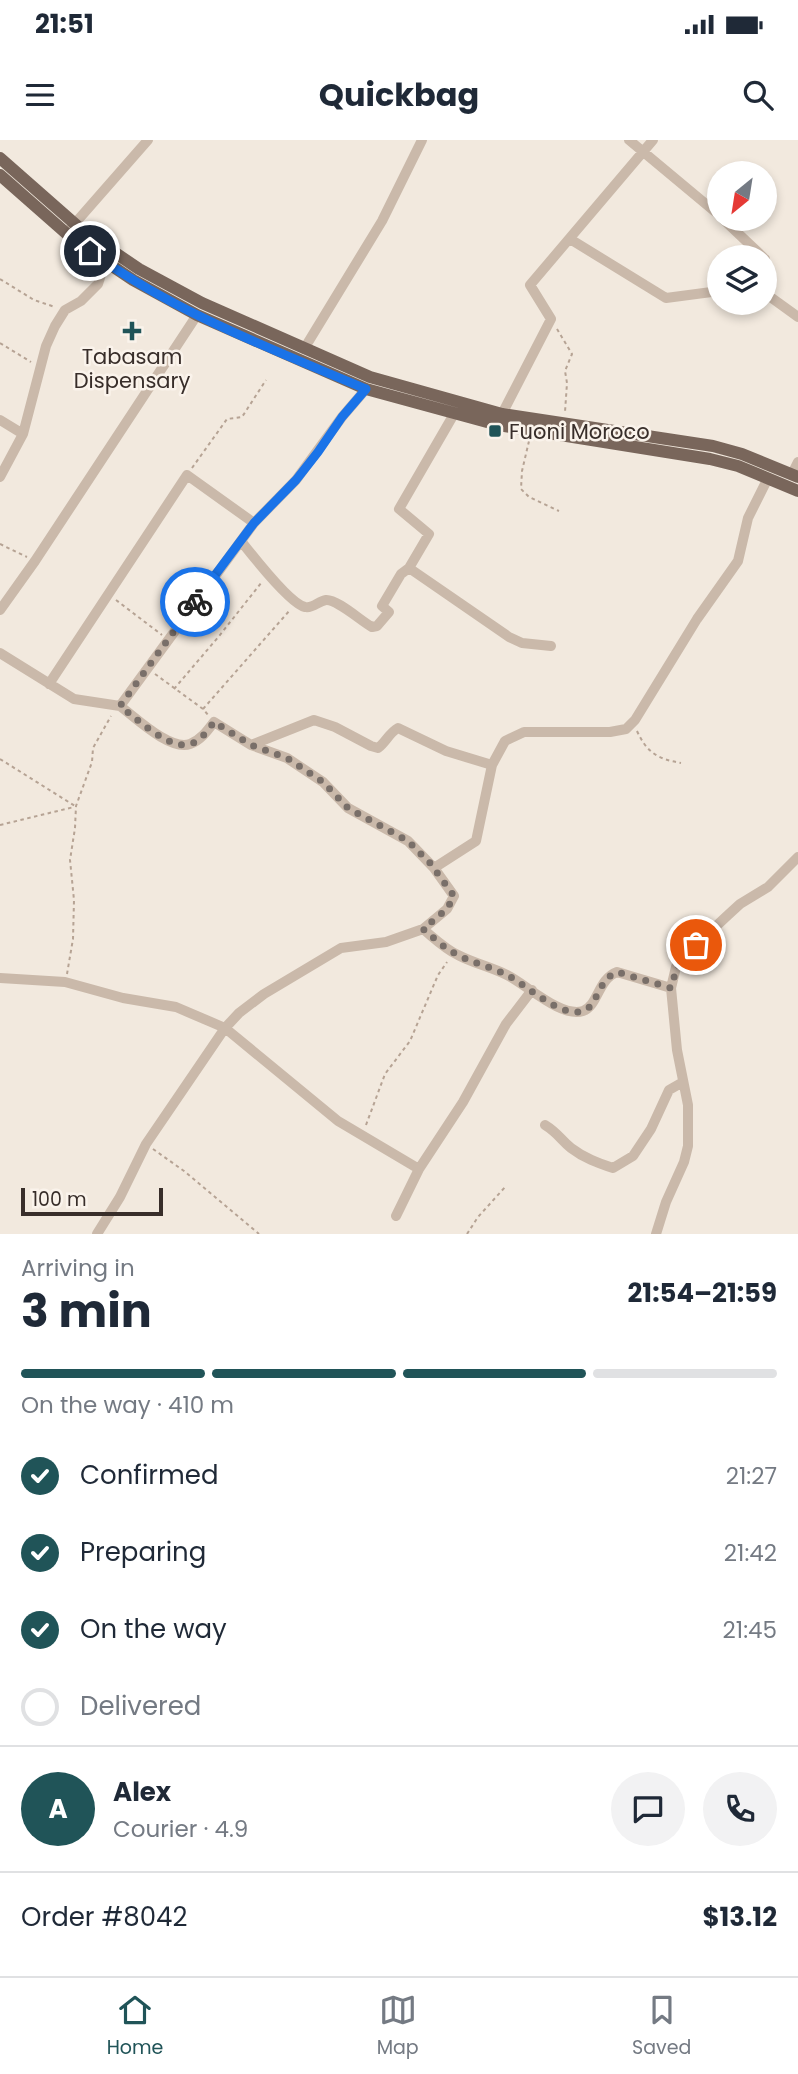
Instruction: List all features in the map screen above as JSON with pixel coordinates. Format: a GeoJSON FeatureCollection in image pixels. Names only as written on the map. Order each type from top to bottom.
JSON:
{"type":"FeatureCollection","features":[{"type":"Feature","properties":{"kind":"main road"},"geometry":{"type":"LineString","coordinates":[[0,159],[105,262],[133,280],[197,315],[366,389],[524,430],[710,459],[738,466],[798,491]]}},
{"type":"Feature","properties":{"kind":"main road"},"geometry":{"type":"LineString","coordinates":[[0,175],[70,228],[139,270],[202,303],[370,377],[502,414],[713,446],[796,471]]}},
{"type":"Feature","properties":{"kind":"street"},"geometry":{"type":"LineString","coordinates":[[70,228],[148,140]]}},
{"type":"Feature","properties":{"kind":"street"},"geometry":{"type":"LineString","coordinates":[[304,349],[382,220],[422,140]]}},
{"type":"Feature","properties":{"kind":"street"},"geometry":{"type":"LineString","coordinates":[[629,140],[707,205]]}},
{"type":"Feature","properties":{"kind":"street"},"geometry":{"type":"LineString","coordinates":[[502,414],[551,319],[530,285],[653,140]]}},
{"type":"Feature","properties":{"kind":"street"},"geometry":{"type":"LineString","coordinates":[[736,231],[750,245]]}},
{"type":"Feature","properties":{"kind":"street"},"geometry":{"type":"LineString","coordinates":[[570,239],[666,298],[707,293]]}},
{"type":"Feature","properties":{"kind":"street"},"geometry":{"type":"LineString","coordinates":[[0,477],[23,434],[46,346],[65,310],[81,301],[97,284],[105,262]]}},
{"type":"Feature","properties":{"kind":"street"},"geometry":{"type":"LineString","coordinates":[[777,303],[798,317]]}},
{"type":"Feature","properties":{"kind":"street"},"geometry":{"type":"LineString","coordinates":[[0,610],[197,315]]}},
{"type":"Feature","properties":{"kind":"street"},"geometry":{"type":"LineString","coordinates":[[120,706],[254,523],[296,480],[366,389]]}},
{"type":"Feature","properties":{"kind":"street"},"geometry":{"type":"LineString","coordinates":[[241,541],[297,603],[310,607],[321,601],[332,601],[372,627],[377,625],[389,612],[382,606],[429,534],[399,509],[454,414]]}},
{"type":"Feature","properties":{"kind":"street"},"geometry":{"type":"LineString","coordinates":[[0,420],[23,434]]}},
{"type":"Feature","properties":{"kind":"street"},"geometry":{"type":"LineString","coordinates":[[49,684],[187,475],[254,523]]}},
{"type":"Feature","properties":{"kind":"street"},"geometry":{"type":"LineString","coordinates":[[433,867],[476,841],[492,765],[505,741],[524,732],[610,732],[626,729],[635,720],[697,619],[738,561],[748,518],[768,478]]}},
{"type":"Feature","properties":{"kind":"street"},"geometry":{"type":"LineString","coordinates":[[409,568],[509,637],[522,643],[551,646]]}},
{"type":"Feature","properties":{"kind":"street"},"geometry":{"type":"LineString","coordinates":[[0,653],[74,699],[120,706],[169,742],[191,744],[214,722],[251,745],[287,758],[323,782],[348,808],[408,841],[433,867],[454,896],[447,909],[423,929],[386,942],[341,948],[264,994],[239,1013],[225,1028],[146,1144],[120,1197],[97,1234]]}},
{"type":"Feature","properties":{"kind":"street"},"geometry":{"type":"LineString","coordinates":[[251,745],[314,720],[378,748],[384,744],[391,732],[398,728],[446,751],[492,765]]}},
{"type":"Feature","properties":{"kind":"street"},"geometry":{"type":"LineString","coordinates":[[656,1234],[659,1220],[681,1172],[688,1146],[689,1118],[675,1035],[671,988],[677,967],[684,956],[740,904],[768,887],[798,857]]}},
{"type":"Feature","properties":{"kind":"street"},"geometry":{"type":"LineString","coordinates":[[423,929],[456,954],[508,975],[552,1005],[570,1012],[588,1009],[609,975],[617,972],[671,988]]}},
{"type":"Feature","properties":{"kind":"street"},"geometry":{"type":"LineString","coordinates":[[0,978],[65,982],[123,998],[176,1007],[225,1028],[329,1114],[419,1169]]}},
{"type":"Feature","properties":{"kind":"street"},"geometry":{"type":"LineString","coordinates":[[396,1216],[419,1169],[463,1102],[506,1024],[532,990]]}},
{"type":"Feature","properties":{"kind":"street"},"geometry":{"type":"LineString","coordinates":[[545,1125],[559,1134],[568,1146],[579,1154],[613,1168],[633,1156],[651,1129],[669,1090],[682,1082]]}},
{"type":"Feature","properties":{"kind":"path"},"geometry":{"type":"LineString","coordinates":[[0,279],[34,300],[65,310]]}},
{"type":"Feature","properties":{"kind":"path"},"geometry":{"type":"LineString","coordinates":[[551,319],[572,354],[565,371],[568,383],[563,424]]}},
{"type":"Feature","properties":{"kind":"path"},"geometry":{"type":"LineString","coordinates":[[0,344],[41,368]]}},
{"type":"Feature","properties":{"kind":"path"},"geometry":{"type":"LineString","coordinates":[[187,475],[226,419],[242,417],[267,380]]}},
{"type":"Feature","properties":{"kind":"path"},"geometry":{"type":"LineString","coordinates":[[524,430],[529,436],[521,489],[530,497],[559,511]]}},
{"type":"Feature","properties":{"kind":"path"},"geometry":{"type":"LineString","coordinates":[[0,544],[35,561]]}},
{"type":"Feature","properties":{"kind":"path"},"geometry":{"type":"LineString","coordinates":[[174,689],[268,574]]}},
{"type":"Feature","properties":{"kind":"path"},"geometry":{"type":"LineString","coordinates":[[107,595],[168,640]]}},
{"type":"Feature","properties":{"kind":"path"},"geometry":{"type":"LineString","coordinates":[[203,709],[297,603]]}},
{"type":"Feature","properties":{"kind":"path"},"geometry":{"type":"LineString","coordinates":[[147,668],[203,709],[214,722]]}},
{"type":"Feature","properties":{"kind":"path"},"geometry":{"type":"LineString","coordinates":[[65,982],[73,939],[74,900],[70,860],[75,806],[92,762],[93,748],[108,719],[120,706]]}},
{"type":"Feature","properties":{"kind":"path"},"geometry":{"type":"LineString","coordinates":[[635,720],[636,729],[647,750],[681,763]]}},
{"type":"Feature","properties":{"kind":"path"},"geometry":{"type":"LineString","coordinates":[[0,759],[75,806]]}},
{"type":"Feature","properties":{"kind":"path"},"geometry":{"type":"LineString","coordinates":[[0,825],[75,806]]}},
{"type":"Feature","properties":{"kind":"path"},"geometry":{"type":"LineString","coordinates":[[361,1136],[385,1074],[410,1041],[438,975],[456,954]]}},
{"type":"Feature","properties":{"kind":"path"},"geometry":{"type":"LineString","coordinates":[[146,1144],[184,1171],[259,1234]]}},
{"type":"Feature","properties":{"kind":"path"},"geometry":{"type":"LineString","coordinates":[[467,1234],[478,1217],[506,1186]]}},
{"type":"Feature","properties":{"kind":"way so far"},"geometry":{"type":"LineString","coordinates":[[195,602],[120,706],[169,742],[180,745],[191,744],[200,738],[214,722],[251,745],[287,758],[323,782],[348,808],[408,841],[430,863],[454,896],[447,909],[423,929],[456,954],[508,975],[552,1005],[570,1012],[579,1012],[588,1009],[609,975],[617,972],[671,988],[677,967],[696,945]]}},
{"type":"Feature","properties":{"kind":"place","name":"Tabasam Dispensary"},"geometry":{"type":"Point","coordinates":[132,331]}},
{"type":"Feature","properties":{"kind":"place","name":"Fuoni Moroco"},"geometry":{"type":"Point","coordinates":[495,431]}},
{"type":"Feature","properties":{"kind":"route"},"geometry":{"type":"LineString","coordinates":[[90,251],[133,280],[197,315],[366,389],[296,480],[254,523],[195,602]]}}]}
